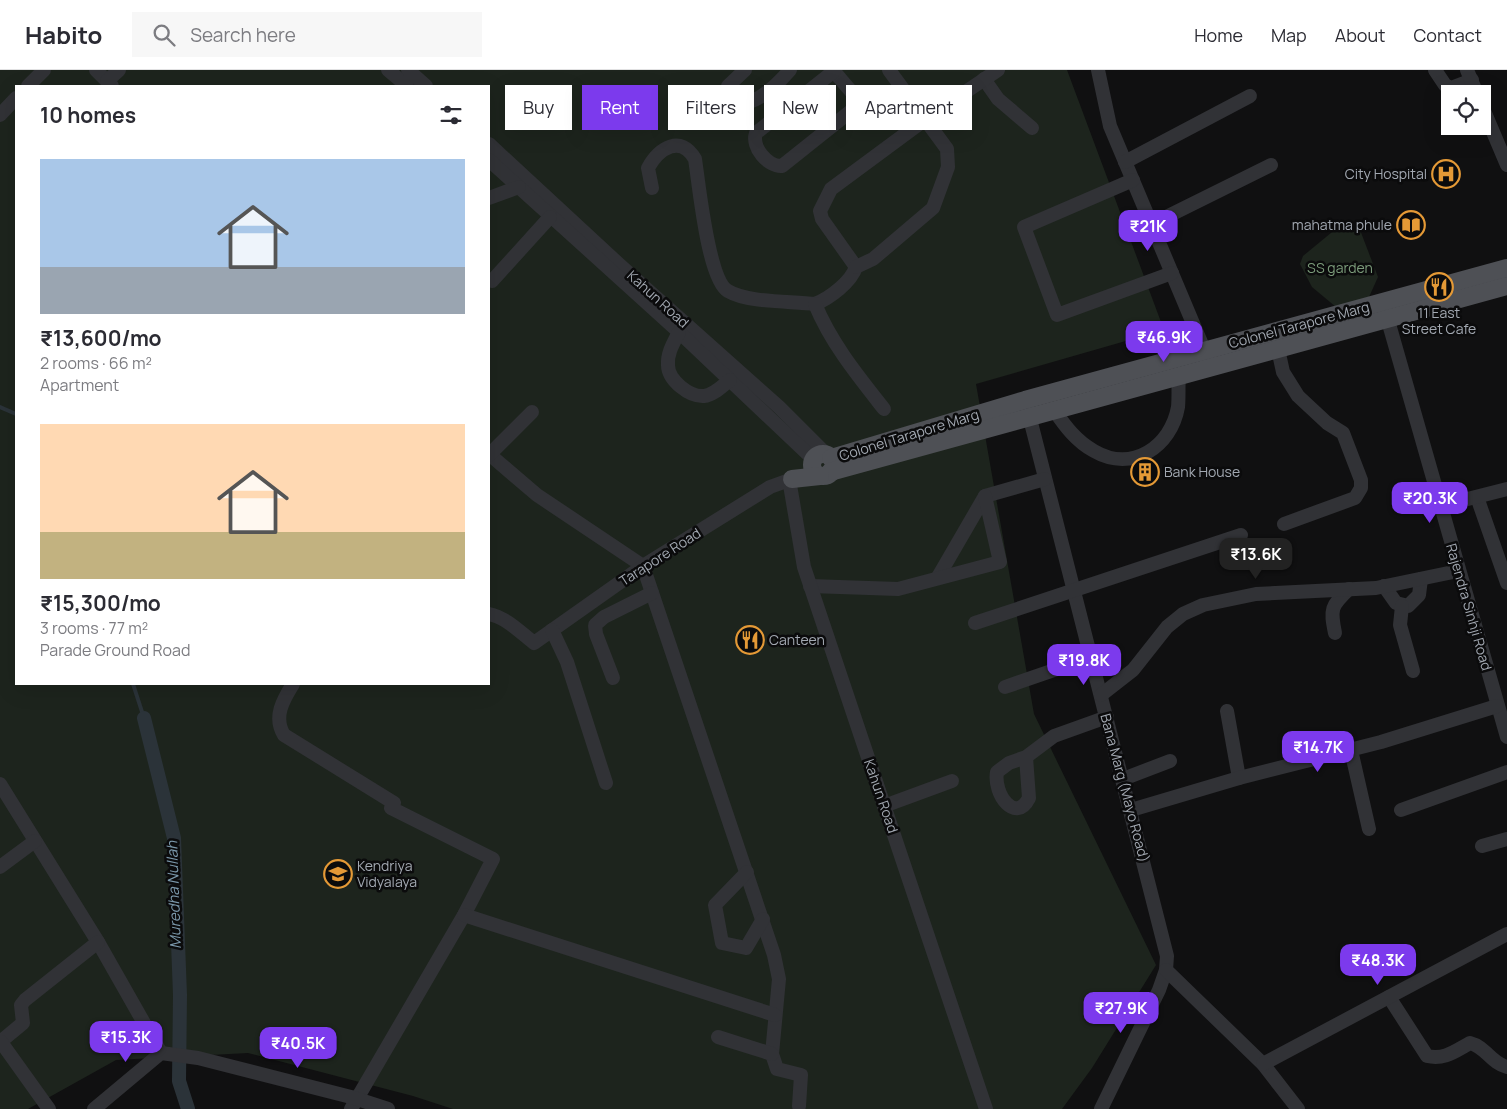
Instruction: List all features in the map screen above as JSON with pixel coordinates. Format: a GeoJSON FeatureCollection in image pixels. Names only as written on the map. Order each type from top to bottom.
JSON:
{"type":"FeatureCollection","features":[{"type":"Feature","properties":{"kind":"main road","name":"Colonel Tarapore Marg"},"geometry":{"type":"LineString","coordinates":[[1027,408],[1054,410],[1178,376],[1208,359],[1278,349],[1507,268]]}},
{"type":"Feature","properties":{"kind":"main road","name":"Colonel Tarapore Marg"},"geometry":{"type":"LineString","coordinates":[[822,464],[1385,310],[1507,286]]}},
{"type":"Feature","properties":{"kind":"main road"},"geometry":{"type":"LineString","coordinates":[[792,479],[822,464]]}},
{"type":"Feature","properties":{"kind":"street"},"geometry":{"type":"LineString","coordinates":[[29,85],[44,70]]}},
{"type":"Feature","properties":{"kind":"street"},"geometry":{"type":"LineString","coordinates":[[96,70],[109,84],[119,70]]}},
{"type":"Feature","properties":{"kind":"street"},"geometry":{"type":"LineString","coordinates":[[388,70],[405,85]]}},
{"type":"Feature","properties":{"kind":"street"},"geometry":{"type":"LineString","coordinates":[[408,70],[425,85]]}},
{"type":"Feature","properties":{"kind":"street"},"geometry":{"type":"LineString","coordinates":[[745,70],[728,86],[727,95],[736,104],[748,103],[759,98],[790,70]]}},
{"type":"Feature","properties":{"kind":"street"},"geometry":{"type":"LineString","coordinates":[[846,85],[834,70],[756,133],[755,142],[762,154],[773,164],[782,166],[846,115]]}},
{"type":"Feature","properties":{"kind":"street"},"geometry":{"type":"LineString","coordinates":[[889,70],[901,85]]}},
{"type":"Feature","properties":{"kind":"street"},"geometry":{"type":"LineString","coordinates":[[972,87],[998,70]]}},
{"type":"Feature","properties":{"kind":"street"},"geometry":{"type":"LineString","coordinates":[[1098,70],[1110,126],[1208,359]]}},
{"type":"Feature","properties":{"kind":"street"},"geometry":{"type":"LineString","coordinates":[[1435,70],[1445,86],[1452,88],[1470,75]]}},
{"type":"Feature","properties":{"kind":"street"},"geometry":{"type":"LineString","coordinates":[[984,79],[998,99],[1032,128]]}},
{"type":"Feature","properties":{"kind":"street"},"geometry":{"type":"LineString","coordinates":[[1125,162],[1250,96]]}},
{"type":"Feature","properties":{"kind":"street"},"geometry":{"type":"LineString","coordinates":[[0,115],[15,99]]}},
{"type":"Feature","properties":{"kind":"street"},"geometry":{"type":"LineString","coordinates":[[1491,127],[1507,165]]}},
{"type":"Feature","properties":{"kind":"street"},"geometry":{"type":"LineString","coordinates":[[856,267],[822,219],[820,211],[822,203],[831,189],[911,130]]}},
{"type":"Feature","properties":{"kind":"street"},"geometry":{"type":"LineString","coordinates":[[652,188],[648,168],[653,158],[662,150],[671,146],[684,147],[691,152],[695,160],[711,262],[718,281],[727,291],[744,297],[815,304],[825,300],[854,275],[856,267],[883,251],[933,208],[948,167],[949,154],[934,130]]}},
{"type":"Feature","properties":{"kind":"street","name":"Kahun Road"},"geometry":{"type":"LineString","coordinates":[[490,145],[623,268],[778,407],[822,464]]}},
{"type":"Feature","properties":{"kind":"street","name":"Kahun Road"},"geometry":{"type":"LineString","coordinates":[[490,161],[822,464]]}},
{"type":"Feature","properties":{"kind":"street"},"geometry":{"type":"LineString","coordinates":[[1152,224],[1270,165]]}},
{"type":"Feature","properties":{"kind":"street"},"geometry":{"type":"LineString","coordinates":[[1133,180],[1024,227],[1057,315],[1172,273]]}},
{"type":"Feature","properties":{"kind":"street"},"geometry":{"type":"LineString","coordinates":[[490,198],[519,187]]}},
{"type":"Feature","properties":{"kind":"street"},"geometry":{"type":"LineString","coordinates":[[492,281],[550,217]]}},
{"type":"Feature","properties":{"kind":"street"},"geometry":{"type":"LineString","coordinates":[[815,304],[824,325],[839,348],[884,409]]}},
{"type":"Feature","properties":{"kind":"street","name":"Rajendra Sinhji Road"},"geometry":{"type":"LineString","coordinates":[[1385,310],[1458,571],[1507,737]]}},
{"type":"Feature","properties":{"kind":"street"},"geometry":{"type":"LineString","coordinates":[[679,332],[668,363],[671,375],[676,382],[689,392],[704,396],[730,380]]}},
{"type":"Feature","properties":{"kind":"street"},"geometry":{"type":"LineString","coordinates":[[1278,349],[1284,372],[1298,396],[1326,423],[1343,433],[1361,480],[1360,493],[1355,498],[1284,524]]}},
{"type":"Feature","properties":{"kind":"street"},"geometry":{"type":"LineString","coordinates":[[1054,410],[1072,434],[1093,451],[1114,459],[1135,457],[1155,448],[1168,433],[1178,406],[1178,376]]}},
{"type":"Feature","properties":{"kind":"street","name":"Bana Marg (Mayo Road)"},"geometry":{"type":"LineString","coordinates":[[1027,408],[1166,944],[1166,970],[1159,990],[1101,1109]]}},
{"type":"Feature","properties":{"kind":"street"},"geometry":{"type":"LineString","coordinates":[[490,454],[532,412]]}},
{"type":"Feature","properties":{"kind":"street"},"geometry":{"type":"LineString","coordinates":[[490,456],[537,495],[643,566],[778,968],[779,979],[772,1054],[777,1069],[801,1075],[799,1106]]}},
{"type":"Feature","properties":{"kind":"street"},"geometry":{"type":"LineString","coordinates":[[938,577],[985,496],[1045,478]]}},
{"type":"Feature","properties":{"kind":"street","name":"Kahun Road"},"geometry":{"type":"LineString","coordinates":[[792,479],[790,485],[798,538],[810,586],[986,1109]]}},
{"type":"Feature","properties":{"kind":"street","name":"Tarapore Road"},"geometry":{"type":"LineString","coordinates":[[490,614],[515,627],[534,643],[643,566],[770,487],[792,479]]}},
{"type":"Feature","properties":{"kind":"street"},"geometry":{"type":"LineString","coordinates":[[1440,506],[1507,490]]}},
{"type":"Feature","properties":{"kind":"street"},"geometry":{"type":"LineString","coordinates":[[810,586],[898,589],[1000,562],[985,496]]}},
{"type":"Feature","properties":{"kind":"street"},"geometry":{"type":"LineString","coordinates":[[1477,496],[1507,583]]}},
{"type":"Feature","properties":{"kind":"street"},"geometry":{"type":"LineString","coordinates":[[975,623],[1074,592],[1241,535]]}},
{"type":"Feature","properties":{"kind":"street"},"geometry":{"type":"LineString","coordinates":[[1102,695],[1133,670],[1167,627],[1183,614],[1202,605],[1256,594],[1384,586],[1458,571]]}},
{"type":"Feature","properties":{"kind":"street"},"geometry":{"type":"LineString","coordinates":[[1384,586],[1392,600],[1402,606],[1408,606],[1415,601],[1421,589],[1421,578]]}},
{"type":"Feature","properties":{"kind":"street"},"geometry":{"type":"LineString","coordinates":[[1335,633],[1331,614],[1333,606],[1349,589]]}},
{"type":"Feature","properties":{"kind":"street"},"geometry":{"type":"LineString","coordinates":[[613,678],[596,634],[596,625],[604,618],[652,593]]}},
{"type":"Feature","properties":{"kind":"street"},"geometry":{"type":"LineString","coordinates":[[1402,606],[1400,625],[1413,671]]}},
{"type":"Feature","properties":{"kind":"street"},"geometry":{"type":"LineString","coordinates":[[552,630],[567,662],[606,783]]}},
{"type":"Feature","properties":{"kind":"street"},"geometry":{"type":"LineString","coordinates":[[1005,687],[1092,657]]}},
{"type":"Feature","properties":{"kind":"street"},"geometry":{"type":"LineString","coordinates":[[292,685],[280,708],[278,720],[284,735],[394,803],[391,808],[493,859],[464,915],[354,1104]]}},
{"type":"Feature","properties":{"kind":"street"},"geometry":{"type":"LineString","coordinates":[[1131,810],[1239,778],[1351,750],[1497,706]]}},
{"type":"Feature","properties":{"kind":"street"},"geometry":{"type":"LineString","coordinates":[[1227,711],[1239,778]]}},
{"type":"Feature","properties":{"kind":"street"},"geometry":{"type":"LineString","coordinates":[[1026,757],[1054,736],[1107,717]]}},
{"type":"Feature","properties":{"kind":"street"},"geometry":{"type":"LineString","coordinates":[[1351,750],[1369,829]]}},
{"type":"Feature","properties":{"kind":"street"},"geometry":{"type":"LineString","coordinates":[[1123,779],[1170,761]]}},
{"type":"Feature","properties":{"kind":"street"},"geometry":{"type":"LineString","coordinates":[[1401,810],[1507,772]]}},
{"type":"Feature","properties":{"kind":"street"},"geometry":{"type":"LineString","coordinates":[[884,806],[952,781]]}},
{"type":"Feature","properties":{"kind":"street"},"geometry":{"type":"LineString","coordinates":[[1,788],[167,1053]]}},
{"type":"Feature","properties":{"kind":"street"},"geometry":{"type":"LineString","coordinates":[[1482,846],[1507,839]]}},
{"type":"Feature","properties":{"kind":"street"},"geometry":{"type":"LineString","coordinates":[[0,867],[35,840]]}},
{"type":"Feature","properties":{"kind":"street"},"geometry":{"type":"LineString","coordinates":[[746,872],[715,905],[722,943],[746,948],[763,919]]}},
{"type":"Feature","properties":{"kind":"street"},"geometry":{"type":"LineString","coordinates":[[464,915],[775,1015]]}},
{"type":"Feature","properties":{"kind":"street"},"geometry":{"type":"LineString","coordinates":[[1263,1064],[1507,934]]}},
{"type":"Feature","properties":{"kind":"street"},"geometry":{"type":"LineString","coordinates":[[49,1109],[0,1042],[22,1023],[21,1006],[25,1000],[98,942]]}},
{"type":"Feature","properties":{"kind":"street"},"geometry":{"type":"LineString","coordinates":[[1166,970],[1263,1064],[1298,1109]]}},
{"type":"Feature","properties":{"kind":"street"},"geometry":{"type":"LineString","coordinates":[[1389,997],[1427,1056],[1437,1058],[1449,1055],[1470,1043],[1480,1045],[1497,1064],[1507,1067]]}},
{"type":"Feature","properties":{"kind":"street"},"geometry":{"type":"LineString","coordinates":[[718,1037],[772,1054]]}},
{"type":"Feature","properties":{"kind":"street"},"geometry":{"type":"LineString","coordinates":[[94,1109],[167,1053],[198,1058],[354,1104],[388,1109]]}},
{"type":"Feature","properties":{"kind":"green space"},"geometry":{"type":"Polygon","coordinates":[[[0,70],[1067,70],[1164,330],[976,384],[1034,714],[1156,965],[1092,1068],[1062,1109],[453,1109],[413,1096],[248,1053],[116,1060],[28,1109],[0,1109],[0,70]]]}},
{"type":"Feature","properties":{"kind":"green space","name":"SS garden"},"geometry":{"type":"Polygon","coordinates":[[[1337,228],[1360,230],[1378,277],[1369,297],[1336,307],[1312,287],[1300,264],[1303,256],[1337,228]]]}},
{"type":"Feature","properties":{"kind":"waterway","name":"Muredha Nullah"},"geometry":{"type":"LineString","coordinates":[[0,407],[15,414]]}},
{"type":"Feature","properties":{"kind":"waterway","name":"Muredha Nullah"},"geometry":{"type":"LineString","coordinates":[[133,685],[144,718]]}},
{"type":"Feature","properties":{"kind":"waterway","name":"Muredha Nullah"},"geometry":{"type":"LineString","coordinates":[[144,718],[174,838],[180,995],[179,1081],[188,1109]]}},
{"type":"Feature","properties":{"kind":"place","name":"City Hospital"},"geometry":{"type":"Point","coordinates":[1446,174]}},
{"type":"Feature","properties":{"kind":"place","name":"mahatma phule"},"geometry":{"type":"Point","coordinates":[1411,225]}},
{"type":"Feature","properties":{"kind":"place","name":"11 East Street Cafe"},"geometry":{"type":"Point","coordinates":[1439,287]}},
{"type":"Feature","properties":{"kind":"place","name":"Bank House"},"geometry":{"type":"Point","coordinates":[1145,472]}},
{"type":"Feature","properties":{"kind":"place","name":"Canteen"},"geometry":{"type":"Point","coordinates":[750,640]}},
{"type":"Feature","properties":{"kind":"place","name":"Kendriya Vidyalaya"},"geometry":{"type":"Point","coordinates":[338,874]}}]}
